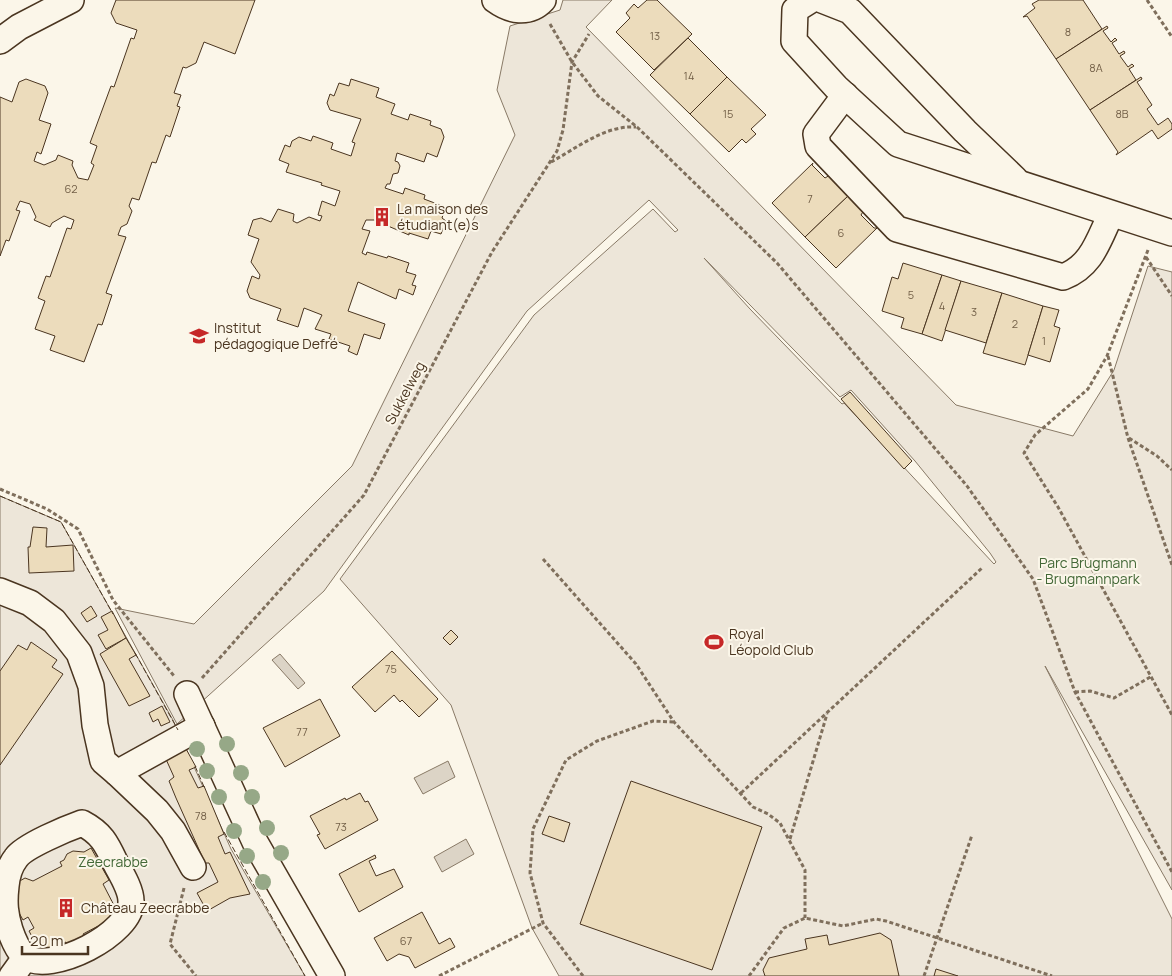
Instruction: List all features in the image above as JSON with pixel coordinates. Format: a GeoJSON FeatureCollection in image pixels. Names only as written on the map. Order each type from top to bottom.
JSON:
{"type":"FeatureCollection","features":[{"type":"Feature","properties":{"kind":"street"},"geometry":{"type":"LineString","coordinates":[[0,41],[19,27],[71,0]]}},
{"type":"Feature","properties":{"kind":"street"},"geometry":{"type":"LineString","coordinates":[[495,0],[506,8],[520,10],[542,2]]}},
{"type":"Feature","properties":{"kind":"street"},"geometry":{"type":"LineString","coordinates":[[811,0],[795,10],[794,41],[845,95],[898,144],[1111,214],[1172,232]]}},
{"type":"Feature","properties":{"kind":"street"},"geometry":{"type":"LineString","coordinates":[[822,0],[850,11],[965,131],[1018,182]]}},
{"type":"Feature","properties":{"kind":"street"},"geometry":{"type":"LineString","coordinates":[[845,95],[816,134],[818,146],[897,229],[1063,277],[1077,272],[1085,264],[1111,214]]}},
{"type":"Feature","properties":{"kind":"street"},"geometry":{"type":"LineString","coordinates":[[0,592],[30,603],[54,621],[78,653],[91,686],[95,726],[104,761],[157,811],[173,831],[192,867]]}},
{"type":"Feature","properties":{"kind":"street"},"geometry":{"type":"LineString","coordinates":[[187,694],[255,842],[332,976]]}},
{"type":"Feature","properties":{"kind":"street"},"geometry":{"type":"LineString","coordinates":[[117,773],[202,726]]}},
{"type":"Feature","properties":{"kind":"street"},"geometry":{"type":"LineString","coordinates":[[82,823],[98,831],[107,846],[131,900],[128,916],[116,930],[93,947],[68,960],[18,967],[13,939],[3,907],[7,873],[17,856],[62,830],[82,823]]}},
{"type":"Feature","properties":{"kind":"path"},"geometry":{"type":"LineString","coordinates":[[1147,0],[1172,37]]}},
{"type":"Feature","properties":{"kind":"path"},"geometry":{"type":"LineString","coordinates":[[542,2],[572,62],[598,96],[637,127],[777,263],[967,486],[1033,579],[1075,692],[1172,872]]}},
{"type":"Feature","properties":{"kind":"path"},"geometry":{"type":"LineString","coordinates":[[572,62],[590,34]]}},
{"type":"Feature","properties":{"kind":"path","name":"Sukkelweg"},"geometry":{"type":"LineString","coordinates":[[187,694],[364,495],[492,252],[557,151],[563,130],[572,62]]}},
{"type":"Feature","properties":{"kind":"path"},"geometry":{"type":"LineString","coordinates":[[550,162],[588,140],[611,130],[637,127]]}},
{"type":"Feature","properties":{"kind":"path"},"geometry":{"type":"LineString","coordinates":[[1149,249],[1108,356],[1088,389],[1034,435],[1024,453],[1058,507],[1152,676],[1172,716]]}},
{"type":"Feature","properties":{"kind":"path"},"geometry":{"type":"LineString","coordinates":[[1146,256],[1172,296]]}},
{"type":"Feature","properties":{"kind":"path"},"geometry":{"type":"LineString","coordinates":[[1108,356],[1128,438],[1172,565]]}},
{"type":"Feature","properties":{"kind":"path"},"geometry":{"type":"LineString","coordinates":[[1128,438],[1158,456],[1172,470]]}},
{"type":"Feature","properties":{"kind":"path"},"geometry":{"type":"LineString","coordinates":[[0,490],[47,509],[78,529],[114,600],[187,694]]}},
{"type":"Feature","properties":{"kind":"path"},"geometry":{"type":"LineString","coordinates":[[543,559],[636,664],[674,722],[753,807],[768,814],[780,823],[805,870],[805,918]]}},
{"type":"Feature","properties":{"kind":"path"},"geometry":{"type":"LineString","coordinates":[[742,794],[982,568]]}},
{"type":"Feature","properties":{"kind":"path"},"geometry":{"type":"LineString","coordinates":[[1075,692],[1090,691],[1114,698],[1152,676]]}},
{"type":"Feature","properties":{"kind":"path"},"geometry":{"type":"LineString","coordinates":[[790,839],[827,720],[827,713]]}},
{"type":"Feature","properties":{"kind":"path"},"geometry":{"type":"LineString","coordinates":[[583,976],[543,923],[530,873],[533,829],[566,760],[606,738],[653,721],[674,722]]}},
{"type":"Feature","properties":{"kind":"path"},"geometry":{"type":"LineString","coordinates":[[924,976],[939,937],[972,835]]}},
{"type":"Feature","properties":{"kind":"path"},"geometry":{"type":"LineString","coordinates":[[192,867],[181,897],[170,944],[196,976]]}},
{"type":"Feature","properties":{"kind":"path"},"geometry":{"type":"LineString","coordinates":[[749,976],[784,928],[805,918],[843,926],[876,919],[939,937],[1052,976]]}},
{"type":"Feature","properties":{"kind":"path"},"geometry":{"type":"LineString","coordinates":[[439,976],[543,923]]}},
{"type":"Feature","properties":{"kind":"green space","name":"Royal Léopold Club"},"geometry":{"type":"Polygon","coordinates":[[[563,0],[612,0],[586,27],[956,405],[1073,436],[1114,370],[1148,266],[1172,272],[1172,890],[1045,666],[1172,919],[1172,976],[559,976],[532,928],[451,705],[340,579],[534,315],[653,209],[675,232],[678,230],[649,200],[527,311],[324,591],[177,724],[115,608],[194,624],[352,466],[515,135],[497,90],[510,26],[560,10],[563,0]],[[704,258],[750,309],[842,404],[844,403],[994,564],[996,562],[990,553],[915,461],[851,390],[840,397],[704,258]]]}},
{"type":"Feature","properties":{"kind":"green space","name":"Zeecrabbe"},"geometry":{"type":"Polygon","coordinates":[[[0,496],[61,522],[173,720],[231,849],[305,976],[0,976],[0,496]]]}},
{"type":"Feature","properties":{"kind":"shaded area"},"geometry":{"type":"Polygon","coordinates":[[[280,654],[305,683],[298,689],[272,660],[280,654]]]}},
{"type":"Feature","properties":{"kind":"shaded area"},"geometry":{"type":"Polygon","coordinates":[[[448,761],[455,777],[423,794],[414,778],[448,761]]]}},
{"type":"Feature","properties":{"kind":"shaded area"},"geometry":{"type":"Polygon","coordinates":[[[466,839],[474,854],[442,872],[434,857],[466,839]]]}},
{"type":"Feature","properties":{"kind":"building"},"geometry":{"type":"Polygon","coordinates":[[[116,0],[255,0],[235,54],[204,42],[196,63],[186,68],[183,67],[174,93],[181,95],[177,106],[180,107],[170,137],[166,135],[156,163],[152,162],[139,200],[132,198],[129,206],[132,211],[127,224],[121,227],[118,235],[126,237],[106,293],[112,295],[102,325],[98,324],[84,362],[50,350],[55,336],[35,329],[45,301],[38,298],[46,276],[50,277],[67,228],[71,229],[74,220],[64,216],[52,223],[50,227],[34,220],[36,217],[30,204],[20,201],[16,210],[20,211],[9,241],[6,240],[0,256],[0,97],[12,102],[19,82],[26,79],[45,86],[48,93],[39,120],[51,124],[41,154],[37,152],[34,161],[44,165],[56,160],[58,155],[73,161],[72,165],[78,178],[88,180],[94,165],[91,163],[97,146],[90,143],[111,86],[114,87],[131,38],[134,39],[137,30],[116,23],[111,13],[116,0]]]}},
{"type":"Feature","properties":{"kind":"building"},"geometry":{"type":"Polygon","coordinates":[[[647,0],[657,0],[692,34],[654,70],[616,32],[630,18],[626,13],[634,4],[638,8],[647,0]]]}},
{"type":"Feature","properties":{"kind":"building"},"geometry":{"type":"Polygon","coordinates":[[[1039,0],[1083,0],[1102,29],[1056,59],[1027,16],[1023,17],[1035,8],[1032,4],[1039,0]]]}},
{"type":"Feature","properties":{"kind":"building"},"geometry":{"type":"Polygon","coordinates":[[[1107,26],[1108,28],[1103,31],[1111,42],[1115,38],[1117,40],[1112,43],[1119,54],[1124,51],[1125,53],[1120,56],[1128,67],[1132,64],[1134,66],[1129,69],[1136,80],[1090,110],[1056,59],[1107,26]]]}},
{"type":"Feature","properties":{"kind":"building"},"geometry":{"type":"Polygon","coordinates":[[[688,38],[727,77],[690,114],[650,75],[688,38]]]}},
{"type":"Feature","properties":{"kind":"building"},"geometry":{"type":"Polygon","coordinates":[[[727,77],[766,115],[751,129],[756,134],[746,143],[742,139],[729,152],[690,114],[727,77]]]}},
{"type":"Feature","properties":{"kind":"building"},"geometry":{"type":"Polygon","coordinates":[[[1141,77],[1142,79],[1137,82],[1152,105],[1147,109],[1158,125],[1168,118],[1172,124],[1172,129],[1158,139],[1152,130],[1116,155],[1118,152],[1090,110],[1141,77]]]}},
{"type":"Feature","properties":{"kind":"building","name":"La maison des étudiant(e)s"},"geometry":{"type":"Polygon","coordinates":[[[351,79],[379,88],[376,97],[395,104],[391,114],[408,120],[410,114],[431,121],[430,125],[441,129],[444,137],[437,157],[427,153],[424,162],[397,153],[395,161],[400,166],[398,173],[393,174],[390,184],[387,184],[385,188],[403,194],[405,188],[425,195],[424,199],[440,205],[444,212],[442,218],[446,221],[441,234],[431,231],[428,239],[409,233],[409,235],[374,220],[366,220],[362,229],[370,231],[362,253],[366,255],[367,252],[387,258],[388,256],[409,263],[406,272],[416,275],[412,285],[416,286],[413,295],[399,289],[396,299],[358,282],[348,311],[385,324],[380,339],[364,334],[357,355],[348,351],[350,346],[329,339],[331,334],[315,329],[322,315],[304,308],[298,327],[277,320],[281,309],[250,298],[247,291],[252,276],[259,279],[260,275],[251,262],[259,239],[248,235],[253,220],[261,218],[271,222],[278,209],[294,214],[293,221],[297,223],[309,217],[320,221],[322,216],[318,215],[322,201],[335,206],[340,191],[321,185],[322,183],[286,172],[289,164],[279,160],[285,145],[290,147],[292,141],[299,137],[311,141],[313,136],[333,143],[331,149],[351,156],[355,143],[352,142],[361,119],[330,110],[327,103],[330,94],[334,96],[339,83],[349,86],[351,79]]]}},
{"type":"Feature","properties":{"kind":"building"},"geometry":{"type":"Polygon","coordinates":[[[813,163],[812,165],[825,178],[830,175],[829,177],[848,196],[805,237],[772,203],[813,163]]]}},
{"type":"Feature","properties":{"kind":"building"},"geometry":{"type":"Polygon","coordinates":[[[848,196],[864,210],[861,215],[874,228],[877,228],[836,268],[805,237],[848,196]]]}},
{"type":"Feature","properties":{"kind":"building"},"geometry":{"type":"Polygon","coordinates":[[[903,263],[942,275],[922,334],[901,328],[904,318],[882,311],[892,277],[898,279],[903,263]]]}},
{"type":"Feature","properties":{"kind":"building"},"geometry":{"type":"Polygon","coordinates":[[[942,275],[961,281],[942,341],[922,334],[942,275]]]}},
{"type":"Feature","properties":{"kind":"building"},"geometry":{"type":"Polygon","coordinates":[[[961,281],[1002,293],[986,343],[945,330],[961,281]]]}},
{"type":"Feature","properties":{"kind":"building"},"geometry":{"type":"Polygon","coordinates":[[[1002,293],[1043,306],[1025,365],[983,353],[1002,293]]]}},
{"type":"Feature","properties":{"kind":"building"},"geometry":{"type":"Polygon","coordinates":[[[1043,306],[1059,310],[1054,326],[1060,328],[1050,362],[1028,355],[1043,306]]]}},
{"type":"Feature","properties":{"kind":"building"},"geometry":{"type":"Polygon","coordinates":[[[850,392],[912,461],[904,469],[841,399],[850,392]]]}},
{"type":"Feature","properties":{"kind":"building"},"geometry":{"type":"Polygon","coordinates":[[[33,527],[47,528],[46,547],[73,545],[74,571],[29,573],[28,547],[30,547],[33,527]]]}},
{"type":"Feature","properties":{"kind":"building"},"geometry":{"type":"Polygon","coordinates":[[[91,606],[97,616],[87,622],[81,613],[91,606]]]}},
{"type":"Feature","properties":{"kind":"building"},"geometry":{"type":"Polygon","coordinates":[[[112,611],[126,638],[106,649],[98,635],[108,630],[101,617],[112,611]]]}},
{"type":"Feature","properties":{"kind":"building"},"geometry":{"type":"Polygon","coordinates":[[[451,630],[458,637],[450,645],[443,638],[451,630]]]}},
{"type":"Feature","properties":{"kind":"building"},"geometry":{"type":"Polygon","coordinates":[[[126,638],[136,655],[129,659],[150,696],[129,706],[100,654],[126,638]]]}},
{"type":"Feature","properties":{"kind":"building"},"geometry":{"type":"Polygon","coordinates":[[[31,642],[57,660],[52,667],[63,674],[0,765],[0,671],[18,645],[27,650],[31,642]]]}},
{"type":"Feature","properties":{"kind":"building"},"geometry":{"type":"Polygon","coordinates":[[[392,651],[438,699],[419,717],[402,700],[400,702],[394,695],[375,712],[352,687],[392,651]]]}},
{"type":"Feature","properties":{"kind":"building"},"geometry":{"type":"Polygon","coordinates":[[[320,699],[340,736],[285,767],[263,728],[320,699]]]}},
{"type":"Feature","properties":{"kind":"building"},"geometry":{"type":"Polygon","coordinates":[[[162,706],[170,722],[161,726],[158,719],[153,722],[149,713],[162,706]]]}},
{"type":"Feature","properties":{"kind":"building"},"geometry":{"type":"Polygon","coordinates":[[[185,747],[196,767],[189,770],[198,788],[204,786],[224,834],[218,837],[225,854],[230,852],[250,894],[230,898],[207,911],[197,893],[218,882],[209,863],[205,863],[176,798],[169,781],[174,777],[165,757],[185,747]]]}},
{"type":"Feature","properties":{"kind":"building"},"geometry":{"type":"Polygon","coordinates":[[[631,781],[762,827],[712,970],[580,924],[631,781]]]}},
{"type":"Feature","properties":{"kind":"building"},"geometry":{"type":"Polygon","coordinates":[[[360,793],[365,802],[368,801],[378,820],[325,849],[317,835],[320,834],[310,816],[345,798],[346,800],[360,793]]]}},
{"type":"Feature","properties":{"kind":"building"},"geometry":{"type":"Polygon","coordinates":[[[549,816],[570,823],[564,842],[542,834],[549,816]]]}},
{"type":"Feature","properties":{"kind":"building","name":"Château Zeecrabbe"},"geometry":{"type":"Polygon","coordinates":[[[91,848],[109,880],[103,884],[119,915],[83,934],[85,938],[68,946],[66,942],[42,955],[29,931],[34,928],[28,917],[23,920],[12,900],[18,882],[25,878],[33,881],[62,866],[60,862],[64,860],[67,854],[73,851],[84,852],[91,848]]]}},
{"type":"Feature","properties":{"kind":"building"},"geometry":{"type":"Polygon","coordinates":[[[375,855],[376,858],[369,861],[376,876],[394,869],[403,887],[359,912],[339,874],[375,855]]]}},
{"type":"Feature","properties":{"kind":"building"},"geometry":{"type":"Polygon","coordinates":[[[422,912],[439,944],[450,938],[455,947],[415,968],[409,957],[399,954],[387,961],[374,938],[422,912]]]}},
{"type":"Feature","properties":{"kind":"building"},"geometry":{"type":"Polygon","coordinates":[[[880,933],[891,940],[899,976],[765,976],[763,970],[769,958],[807,949],[805,939],[827,935],[829,945],[880,933]]]}},
{"type":"Feature","properties":{"kind":"building"},"geometry":{"type":"Polygon","coordinates":[[[936,969],[958,976],[934,976],[936,969]]]}},
{"type":"Feature","properties":{"kind":"fence"},"geometry":{"type":"LineString","coordinates":[[0,496],[61,522],[113,614]]}},
{"type":"Feature","properties":{"kind":"fence"},"geometry":{"type":"LineString","coordinates":[[135,653],[178,730]]}},
{"type":"Feature","properties":{"kind":"fence"},"geometry":{"type":"LineString","coordinates":[[195,766],[205,789]]}},
{"type":"Feature","properties":{"kind":"fence"},"geometry":{"type":"LineString","coordinates":[[224,832],[305,976]]}},
{"type":"Feature","properties":{"kind":"place","name":"La maison des étudiant(e)s"},"geometry":{"type":"Point","coordinates":[382,217]}},
{"type":"Feature","properties":{"kind":"place","name":"Institut pédagogique Defré"},"geometry":{"type":"Point","coordinates":[199,336]}},
{"type":"Feature","properties":{"kind":"place","name":"Royal Léopold Club"},"geometry":{"type":"Point","coordinates":[714,642]}},
{"type":"Feature","properties":{"kind":"place","name":"Château Zeecrabbe"},"geometry":{"type":"Point","coordinates":[66,908]}},
{"type":"Feature","properties":{"kind":"park label","name":"Parc Brugmann - Brugmannpark"},"geometry":{"type":"Point","coordinates":[1088,572]}}]}
